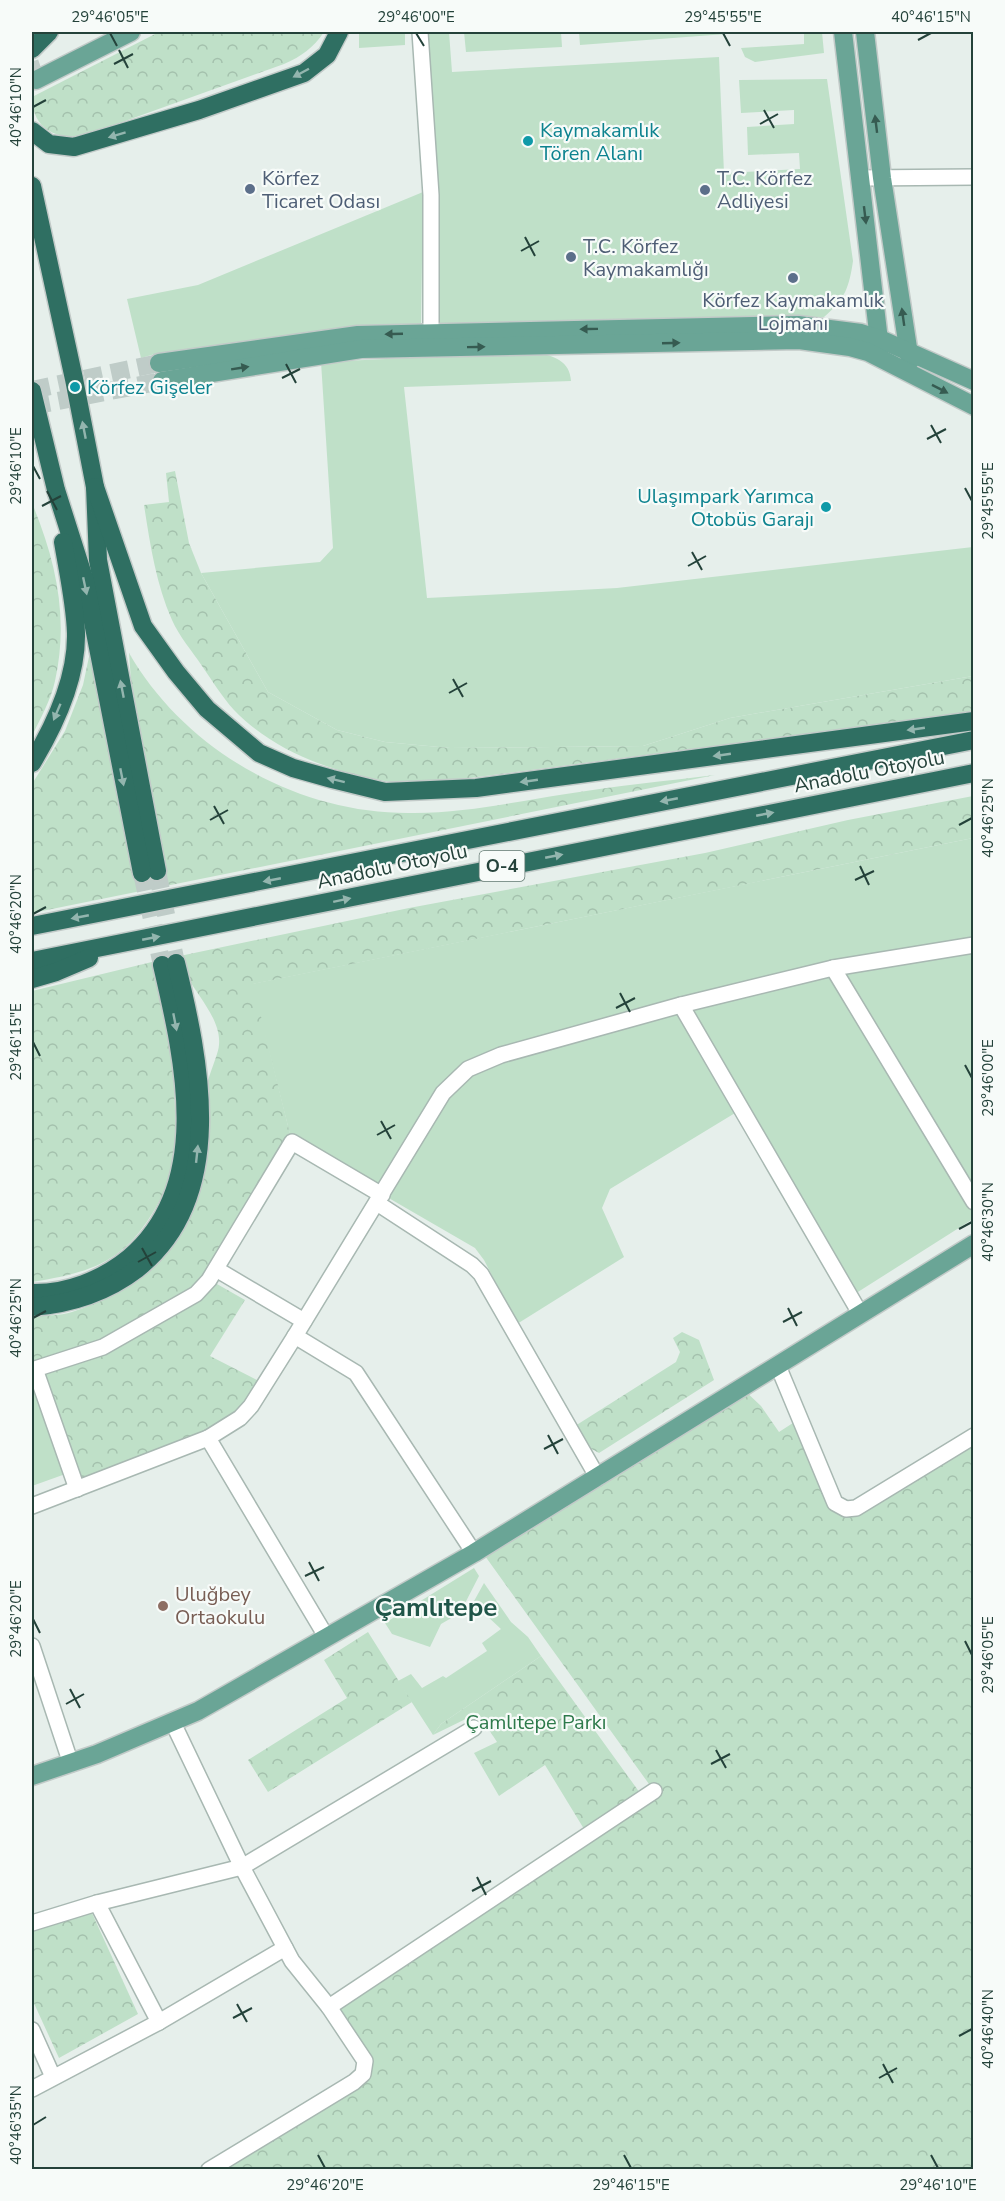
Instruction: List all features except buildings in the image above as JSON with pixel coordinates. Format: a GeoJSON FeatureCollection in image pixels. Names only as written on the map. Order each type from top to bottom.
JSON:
{"type":"FeatureCollection","features":[{"type":"Feature","properties":{"kind":"highway"},"geometry":{"type":"LineString","coordinates":[[32,49],[49,32]]}},
{"type":"Feature","properties":{"kind":"highway"},"geometry":{"type":"LineString","coordinates":[[32,131],[49,144],[74,147],[199,110],[304,73],[327,55],[339,32]]}},
{"type":"Feature","properties":{"kind":"highway"},"geometry":{"type":"LineString","coordinates":[[32,186],[95,487],[143,626],[176,672],[207,709],[259,753],[293,768],[385,792],[476,788],[974,721]]}},
{"type":"Feature","properties":{"kind":"highway"},"geometry":{"type":"LineString","coordinates":[[32,391],[56,490],[85,581],[149,872],[98,560],[95,487]]}},
{"type":"Feature","properties":{"kind":"highway"},"geometry":{"type":"LineString","coordinates":[[32,763],[42,746],[69,684],[75,646],[74,617],[56,490]]}},
{"type":"Feature","properties":{"kind":"highway","name":"Anadolu Otoyolu"},"geometry":{"type":"LineString","coordinates":[[32,926],[974,740]]}},
{"type":"Feature","properties":{"kind":"highway","name":"Anadolu Otoyolu"},"geometry":{"type":"LineString","coordinates":[[32,961],[974,773]]}},
{"type":"Feature","properties":{"kind":"highway"},"geometry":{"type":"LineString","coordinates":[[32,979],[56,972],[117,945]]}},
{"type":"Feature","properties":{"kind":"highway"},"geometry":{"type":"LineString","coordinates":[[32,1293],[92,1281],[120,1265],[145,1244],[159,1226],[172,1200],[182,1163],[185,1099],[169,964],[190,1021],[199,1095],[197,1152],[187,1200],[177,1223],[163,1243],[147,1261],[127,1277],[83,1298],[51,1306],[32,1307]]}},
{"type":"Feature","properties":{"kind":"main road"},"geometry":{"type":"LineString","coordinates":[[106,32],[38,74],[131,32]]}},
{"type":"Feature","properties":{"kind":"main road"},"geometry":{"type":"LineString","coordinates":[[843,32],[881,358]]}},
{"type":"Feature","properties":{"kind":"main road"},"geometry":{"type":"LineString","coordinates":[[865,32],[882,178],[912,375]]}},
{"type":"Feature","properties":{"kind":"main road"},"geometry":{"type":"LineString","coordinates":[[161,372],[431,340],[798,325],[861,333],[880,339],[974,381]]}},
{"type":"Feature","properties":{"kind":"main road"},"geometry":{"type":"LineString","coordinates":[[431,340],[799,340],[850,347],[881,358],[974,406]]}},
{"type":"Feature","properties":{"kind":"main road"},"geometry":{"type":"LineString","coordinates":[[32,1776],[71,1764],[173,1724],[327,1638],[598,1478],[974,1244]]}},
{"type":"Feature","properties":{"kind":"street"},"geometry":{"type":"LineString","coordinates":[[420,32],[431,195],[431,340]]}},
{"type":"Feature","properties":{"kind":"street"},"geometry":{"type":"LineString","coordinates":[[860,178],[974,177]]}},
{"type":"Feature","properties":{"kind":"street"},"geometry":{"type":"LineString","coordinates":[[32,1506],[208,1438],[240,1418],[251,1406],[295,1336],[443,1093],[468,1069],[501,1055],[681,1005],[833,968],[974,945]]}},
{"type":"Feature","properties":{"kind":"street"},"geometry":{"type":"LineString","coordinates":[[833,968],[974,1202]]}},
{"type":"Feature","properties":{"kind":"street"},"geometry":{"type":"LineString","coordinates":[[681,1005],[861,1315]]}},
{"type":"Feature","properties":{"kind":"street"},"geometry":{"type":"LineString","coordinates":[[77,1489],[35,1369],[103,1347],[196,1294],[216,1269],[292,1142],[380,1199],[472,1265],[481,1274],[598,1478]]}},
{"type":"Feature","properties":{"kind":"street"},"geometry":{"type":"LineString","coordinates":[[216,1269],[304,1321]]}},
{"type":"Feature","properties":{"kind":"street"},"geometry":{"type":"LineString","coordinates":[[295,1336],[356,1373],[474,1553]]}},
{"type":"Feature","properties":{"kind":"street"},"geometry":{"type":"LineString","coordinates":[[778,1366],[835,1503],[846,1509],[856,1508],[974,1436]]}},
{"type":"Feature","properties":{"kind":"street"},"geometry":{"type":"LineString","coordinates":[[208,1438],[327,1638]]}},
{"type":"Feature","properties":{"kind":"street"},"geometry":{"type":"LineString","coordinates":[[32,1646],[71,1764]]}},
{"type":"Feature","properties":{"kind":"street"},"geometry":{"type":"LineString","coordinates":[[173,1724],[242,1867],[292,1961],[329,2007],[365,2061],[363,2074],[354,2082],[209,2169]]}},
{"type":"Feature","properties":{"kind":"street"},"geometry":{"type":"LineString","coordinates":[[32,1923],[97,1903],[242,1867],[474,1728]]}},
{"type":"Feature","properties":{"kind":"street"},"geometry":{"type":"LineString","coordinates":[[329,2007],[654,1791]]}},
{"type":"Feature","properties":{"kind":"street"},"geometry":{"type":"LineString","coordinates":[[97,1903],[159,2022]]}},
{"type":"Feature","properties":{"kind":"street"},"geometry":{"type":"LineString","coordinates":[[32,2089],[159,2022],[285,1948]]}},
{"type":"Feature","properties":{"kind":"street"},"geometry":{"type":"LineString","coordinates":[[32,2030],[53,2077]]}},
{"type":"Feature","properties":{"kind":"green space"},"geometry":{"type":"Polygon","coordinates":[[[159,32],[324,32],[307,51],[284,64],[89,134],[58,135],[42,126],[33,109],[32,97],[159,32]]]}},
{"type":"Feature","properties":{"kind":"green space"},"geometry":{"type":"Polygon","coordinates":[[[359,32],[405,32],[405,45],[359,48],[359,32]]]}},
{"type":"Feature","properties":{"kind":"green space"},"geometry":{"type":"Polygon","coordinates":[[[423,32],[449,32],[452,72],[719,57],[724,173],[800,169],[799,153],[748,155],[747,127],[794,124],[794,110],[741,113],[739,80],[827,79],[853,261],[845,292],[824,317],[440,327],[437,212],[423,32]]]}},
{"type":"Feature","properties":{"kind":"green space"},"geometry":{"type":"Polygon","coordinates":[[[464,32],[561,32],[562,47],[466,52],[464,32]]]}},
{"type":"Feature","properties":{"kind":"green space"},"geometry":{"type":"Polygon","coordinates":[[[579,32],[725,32],[726,34],[580,45],[579,32]]]}},
{"type":"Feature","properties":{"kind":"green space"},"geometry":{"type":"Polygon","coordinates":[[[804,32],[822,32],[824,53],[755,62],[745,57],[741,48],[804,44],[804,32]]]}},
{"type":"Feature","properties":{"kind":"green space"},"geometry":{"type":"Polygon","coordinates":[[[423,192],[421,327],[155,354],[141,358],[127,299],[198,285],[423,192]]]}},
{"type":"Feature","properties":{"kind":"green space"},"geometry":{"type":"Polygon","coordinates":[[[536,352],[560,360],[568,369],[571,381],[404,387],[427,598],[617,588],[973,547],[973,676],[730,718],[643,746],[450,748],[385,742],[337,730],[268,692],[201,573],[320,562],[333,548],[321,362],[536,352]]]}},
{"type":"Feature","properties":{"kind":"green space"},"geometry":{"type":"Polygon","coordinates":[[[175,471],[189,543],[201,573],[268,692],[337,730],[385,742],[450,748],[643,746],[730,718],[973,676],[973,712],[416,785],[367,778],[342,771],[295,753],[252,727],[225,700],[175,626],[166,606],[158,578],[144,505],[169,502],[166,473],[175,471]]]}},
{"type":"Feature","properties":{"kind":"green space"},"geometry":{"type":"Polygon","coordinates":[[[32,503],[54,568],[61,635],[53,688],[32,736],[32,503]]]}},
{"type":"Feature","properties":{"kind":"green space"},"geometry":{"type":"Polygon","coordinates":[[[90,652],[165,871],[131,681],[129,653],[152,688],[180,719],[212,746],[248,769],[285,788],[325,802],[366,810],[408,813],[448,812],[603,788],[715,775],[32,913],[32,784],[65,731],[83,685],[90,652]]]}},
{"type":"Feature","properties":{"kind":"green space"},"geometry":{"type":"Polygon","coordinates":[[[973,796],[973,838],[253,984],[292,1142],[210,1280],[245,1300],[210,1356],[265,1384],[240,1418],[77,1489],[32,1368],[32,1317],[72,1312],[114,1294],[151,1266],[181,1231],[192,1211],[199,1189],[205,1144],[205,1098],[219,1044],[218,1033],[211,1014],[187,976],[176,1056],[174,1161],[171,1176],[162,1196],[143,1227],[118,1253],[89,1269],[32,1282],[32,991],[156,961],[409,908],[705,853],[848,820],[973,796]]]}},
{"type":"Feature","properties":{"kind":"green space"},"geometry":{"type":"Polygon","coordinates":[[[973,838],[974,1055],[971,1057],[974,1061],[973,1219],[850,1297],[740,1110],[610,1189],[602,1208],[624,1257],[517,1324],[484,1260],[475,1248],[292,1142],[252,984],[973,838]]]}},
{"type":"Feature","properties":{"kind":"green space"},"geometry":{"type":"Polygon","coordinates":[[[682,1332],[699,1340],[714,1380],[599,1453],[586,1446],[575,1426],[676,1362],[680,1352],[673,1338],[682,1332]]]}},
{"type":"Feature","properties":{"kind":"green space"},"geometry":{"type":"Polygon","coordinates":[[[32,1372],[71,1472],[32,1486],[32,1372]]]}},
{"type":"Feature","properties":{"kind":"green space"},"geometry":{"type":"Polygon","coordinates":[[[742,1388],[761,1406],[779,1432],[796,1421],[846,1509],[973,1436],[973,2169],[209,2170],[363,2074],[329,2007],[654,1791],[480,1549],[742,1388]]]}},
{"type":"Feature","properties":{"kind":"green space"},"geometry":{"type":"Polygon","coordinates":[[[474,1568],[479,1576],[460,1613],[441,1624],[430,1647],[392,1634],[385,1623],[474,1568]]]}},
{"type":"Feature","properties":{"kind":"green space"},"geometry":{"type":"Polygon","coordinates":[[[484,1583],[511,1622],[528,1637],[541,1656],[441,1724],[433,1735],[398,1681],[411,1674],[422,1688],[443,1676],[446,1678],[487,1651],[482,1643],[501,1629],[486,1615],[468,1612],[484,1583]]]}},
{"type":"Feature","properties":{"kind":"green space"},"geometry":{"type":"Polygon","coordinates":[[[368,1632],[412,1702],[268,1792],[248,1760],[347,1698],[324,1660],[368,1632]]]}},
{"type":"Feature","properties":{"kind":"green space","name":"Çamlıtepe Parkı"},"geometry":{"type":"Polygon","coordinates":[[[541,1656],[640,1793],[584,1829],[545,1765],[499,1796],[474,1753],[497,1742],[478,1713],[433,1735],[441,1724],[541,1656]]]}},
{"type":"Feature","properties":{"kind":"green space"},"geometry":{"type":"Polygon","coordinates":[[[91,1911],[138,2014],[59,2058],[32,1999],[32,1929],[91,1911]]]}},
{"type":"Feature","properties":{"kind":"tunnel"},"geometry":{"type":"LineString","coordinates":[[32,71],[41,68]]}},
{"type":"Feature","properties":{"kind":"tunnel"},"geometry":{"type":"LineString","coordinates":[[32,390],[159,363]]}},
{"type":"Feature","properties":{"kind":"tunnel"},"geometry":{"type":"LineString","coordinates":[[32,406],[162,381]]}},
{"type":"Feature","properties":{"kind":"tunnel"},"geometry":{"type":"LineString","coordinates":[[157,871],[176,963]]}},
{"type":"Feature","properties":{"kind":"tunnel"},"geometry":{"type":"LineString","coordinates":[[142,873],[162,965]]}},
{"type":"Feature","properties":{"kind":"place","name":"Kaymakamlık Tören Alanı"},"geometry":{"type":"Point","coordinates":[528,141]}},
{"type":"Feature","properties":{"kind":"place","name":"Körfez Ticaret Odası"},"geometry":{"type":"Point","coordinates":[250,189]}},
{"type":"Feature","properties":{"kind":"place","name":"T.C. Körfez Adliyesi"},"geometry":{"type":"Point","coordinates":[705,190]}},
{"type":"Feature","properties":{"kind":"place","name":"T.C. Körfez Kaymakamlığı"},"geometry":{"type":"Point","coordinates":[571,257]}},
{"type":"Feature","properties":{"kind":"place","name":"Körfez Kaymakamlık Lojmanı"},"geometry":{"type":"Point","coordinates":[793,278]}},
{"type":"Feature","properties":{"kind":"place","name":"Körfez Gişeler"},"geometry":{"type":"Point","coordinates":[75,387]}},
{"type":"Feature","properties":{"kind":"place","name":"Ulaşımpark Yarımca Otobüs Garajı"},"geometry":{"type":"Point","coordinates":[826,507]}},
{"type":"Feature","properties":{"kind":"place","name":"Uluğbey Ortaokulu"},"geometry":{"type":"Point","coordinates":[163,1606]}},
{"type":"Feature","properties":{"kind":"district","name":"Çamlıtepe"},"geometry":{"type":"Point","coordinates":[436,1607]}}]}
